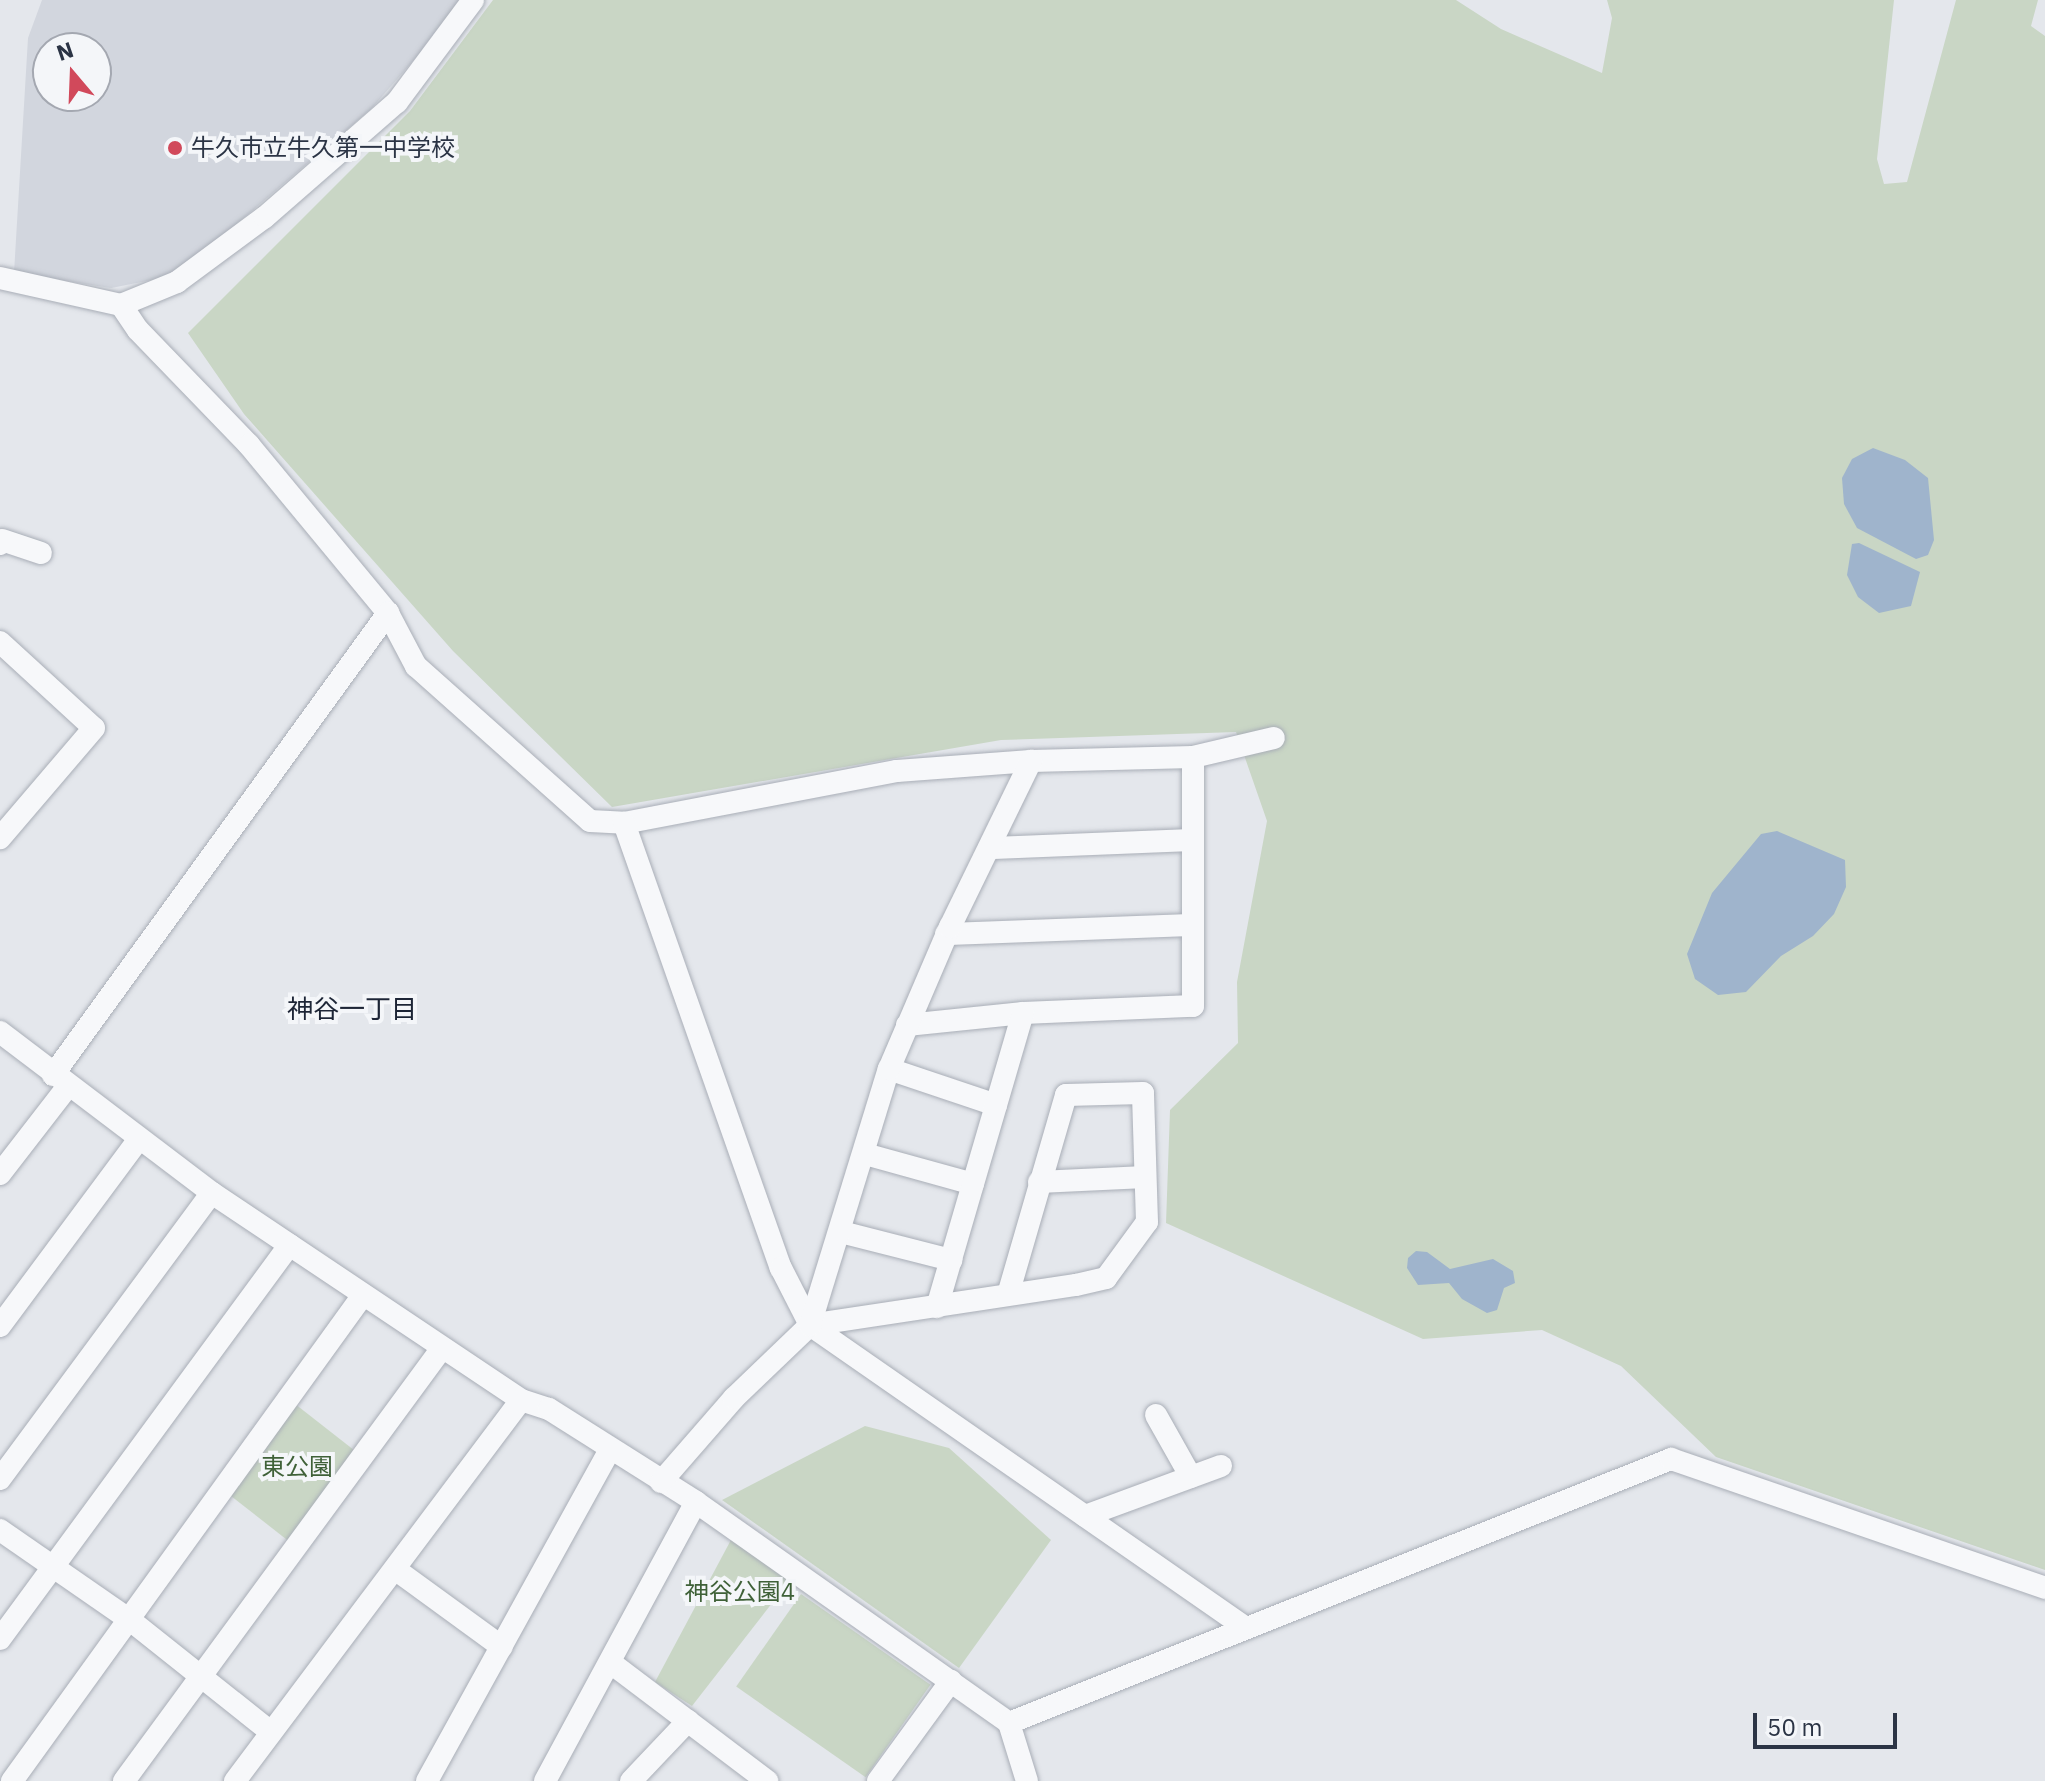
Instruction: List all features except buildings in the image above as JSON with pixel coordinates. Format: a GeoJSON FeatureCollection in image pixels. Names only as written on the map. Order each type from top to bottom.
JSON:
{"type":"FeatureCollection","features":[{"type":"Feature","properties":{"kind":"street"},"geometry":{"type":"LineString","coordinates":[[0,278],[121,305],[177,282],[265,217],[397,102],[473,0]]}},
{"type":"Feature","properties":{"kind":"street"},"geometry":{"type":"LineString","coordinates":[[121,305],[138,330],[249,445],[388,613],[416,666],[490,736],[590,821],[624,823],[897,771],[1031,761],[1193,757],[1274,738]]}},
{"type":"Feature","properties":{"kind":"street"},"geometry":{"type":"LineString","coordinates":[[0,544],[2,540],[41,553]]}},
{"type":"Feature","properties":{"kind":"street"},"geometry":{"type":"LineString","coordinates":[[0,1174],[60,1080],[388,613]]}},
{"type":"Feature","properties":{"kind":"street"},"geometry":{"type":"LineString","coordinates":[[0,642],[94,728],[0,838]]}},
{"type":"Feature","properties":{"kind":"street"},"geometry":{"type":"LineString","coordinates":[[907,1025],[1023,1013],[1193,1006],[1193,757]]}},
{"type":"Feature","properties":{"kind":"street"},"geometry":{"type":"LineString","coordinates":[[661,1482],[734,1398],[810,1325],[889,1069],[946,934],[992,848],[1031,761]]}},
{"type":"Feature","properties":{"kind":"street"},"geometry":{"type":"LineString","coordinates":[[624,823],[781,1268],[810,1325],[1246,1628]]}},
{"type":"Feature","properties":{"kind":"street"},"geometry":{"type":"LineString","coordinates":[[992,848],[1193,840]]}},
{"type":"Feature","properties":{"kind":"street"},"geometry":{"type":"LineString","coordinates":[[946,934],[1193,925]]}},
{"type":"Feature","properties":{"kind":"street"},"geometry":{"type":"LineString","coordinates":[[937,1307],[1023,1013]]}},
{"type":"Feature","properties":{"kind":"street"},"geometry":{"type":"LineString","coordinates":[[0,1033],[212,1193],[521,1400],[549,1409],[696,1502],[1009,1723],[1027,1781]]}},
{"type":"Feature","properties":{"kind":"street"},"geometry":{"type":"LineString","coordinates":[[889,1069],[996,1105]]}},
{"type":"Feature","properties":{"kind":"street"},"geometry":{"type":"LineString","coordinates":[[810,1325],[937,1307],[1106,1278],[1147,1222],[1143,1093],[1066,1095],[1008,1294]]}},
{"type":"Feature","properties":{"kind":"street"},"geometry":{"type":"LineString","coordinates":[[0,1326],[139,1139]]}},
{"type":"Feature","properties":{"kind":"street"},"geometry":{"type":"LineString","coordinates":[[865,1154],[973,1184]]}},
{"type":"Feature","properties":{"kind":"street"},"geometry":{"type":"LineString","coordinates":[[1039,1182],[1145,1177]]}},
{"type":"Feature","properties":{"kind":"street"},"geometry":{"type":"LineString","coordinates":[[0,1479],[212,1193]]}},
{"type":"Feature","properties":{"kind":"street"},"geometry":{"type":"LineString","coordinates":[[841,1232],[951,1260]]}},
{"type":"Feature","properties":{"kind":"street"},"geometry":{"type":"LineString","coordinates":[[0,1639],[289,1245]]}},
{"type":"Feature","properties":{"kind":"street"},"geometry":{"type":"LineString","coordinates":[[12,1781],[363,1295]]}},
{"type":"Feature","properties":{"kind":"street"},"geometry":{"type":"LineString","coordinates":[[124,1781],[442,1348]]}},
{"type":"Feature","properties":{"kind":"street"},"geometry":{"type":"LineString","coordinates":[[235,1781],[521,1400]]}},
{"type":"Feature","properties":{"kind":"street"},"geometry":{"type":"LineString","coordinates":[[1156,1415],[1191,1477]]}},
{"type":"Feature","properties":{"kind":"street"},"geometry":{"type":"LineString","coordinates":[[427,1781],[610,1449]]}},
{"type":"Feature","properties":{"kind":"street"},"geometry":{"type":"LineString","coordinates":[[1009,1723],[1671,1459],[2045,1588]]}},
{"type":"Feature","properties":{"kind":"street"},"geometry":{"type":"LineString","coordinates":[[1085,1516],[1221,1466]]}},
{"type":"Feature","properties":{"kind":"street"},"geometry":{"type":"LineString","coordinates":[[545,1781],[696,1502]]}},
{"type":"Feature","properties":{"kind":"street"},"geometry":{"type":"LineString","coordinates":[[0,1530],[130,1620],[271,1732]]}},
{"type":"Feature","properties":{"kind":"street"},"geometry":{"type":"LineString","coordinates":[[395,1569],[502,1647]]}},
{"type":"Feature","properties":{"kind":"street"},"geometry":{"type":"LineString","coordinates":[[611,1663],[767,1781]]}},
{"type":"Feature","properties":{"kind":"street"},"geometry":{"type":"LineString","coordinates":[[878,1781],[951,1681]]}},
{"type":"Feature","properties":{"kind":"street"},"geometry":{"type":"LineString","coordinates":[[631,1781],[688,1721]]}},
{"type":"Feature","properties":{"kind":"shaded area","name":"牛久市立牛久第一中学校"},"geometry":{"type":"Polygon","coordinates":[[[42,0],[466,0],[371,109],[177,275],[111,288],[14,273],[28,38],[42,0]]]}},
{"type":"Feature","properties":{"kind":"green space"},"geometry":{"type":"Polygon","coordinates":[[[493,0],[1456,0],[1501,29],[1602,73],[1612,18],[1607,0],[1894,0],[1877,159],[1884,184],[1907,182],[1956,0],[2038,0],[2031,26],[2045,36],[2045,1570],[1716,1457],[1621,1366],[1542,1330],[1423,1339],[1166,1223],[1170,1110],[1238,1043],[1237,982],[1267,821],[1236,732],[1001,740],[612,807],[453,651],[244,414],[188,333],[410,111],[493,0]]]}},
{"type":"Feature","properties":{"kind":"green space","name":"東公園"},"geometry":{"type":"Polygon","coordinates":[[[290,1400],[361,1455],[292,1544],[221,1488],[290,1400]]]}},
{"type":"Feature","properties":{"kind":"green space"},"geometry":{"type":"Polygon","coordinates":[[[865,1426],[949,1448],[1051,1540],[959,1668],[722,1500],[865,1426]]]}},
{"type":"Feature","properties":{"kind":"green space","name":"神谷公園4"},"geometry":{"type":"Polygon","coordinates":[[[732,1538],[790,1580],[692,1706],[655,1682],[732,1538]]]}},
{"type":"Feature","properties":{"kind":"green space"},"geometry":{"type":"Polygon","coordinates":[[[801,1594],[930,1685],[866,1777],[736,1687],[801,1594]]]}},
{"type":"Feature","properties":{"kind":"water"},"geometry":{"type":"Polygon","coordinates":[[[1873,448],[1905,460],[1928,478],[1934,540],[1928,555],[1916,559],[1857,528],[1844,504],[1842,478],[1852,459],[1873,448]]]}},
{"type":"Feature","properties":{"kind":"water"},"geometry":{"type":"Polygon","coordinates":[[[1859,543],[1920,572],[1911,606],[1879,613],[1858,597],[1847,575],[1852,544],[1859,543]]]}},
{"type":"Feature","properties":{"kind":"water"},"geometry":{"type":"Polygon","coordinates":[[[1777,831],[1845,860],[1846,887],[1834,914],[1813,936],[1781,956],[1746,992],[1718,995],[1695,979],[1687,954],[1712,893],[1761,834],[1777,831]]]}},
{"type":"Feature","properties":{"kind":"water"},"geometry":{"type":"Polygon","coordinates":[[[1416,1251],[1427,1252],[1450,1269],[1493,1259],[1513,1271],[1515,1283],[1504,1288],[1497,1310],[1487,1313],[1462,1299],[1449,1283],[1418,1285],[1407,1268],[1408,1258],[1416,1251]]]}},
{"type":"Feature","properties":{"kind":"place","name":"牛久市立牛久第一中学校"},"geometry":{"type":"Point","coordinates":[175,148]}},
{"type":"Feature","properties":{"kind":"district","name":"神谷一丁目"},"geometry":{"type":"Point","coordinates":[352,1009]}}]}
